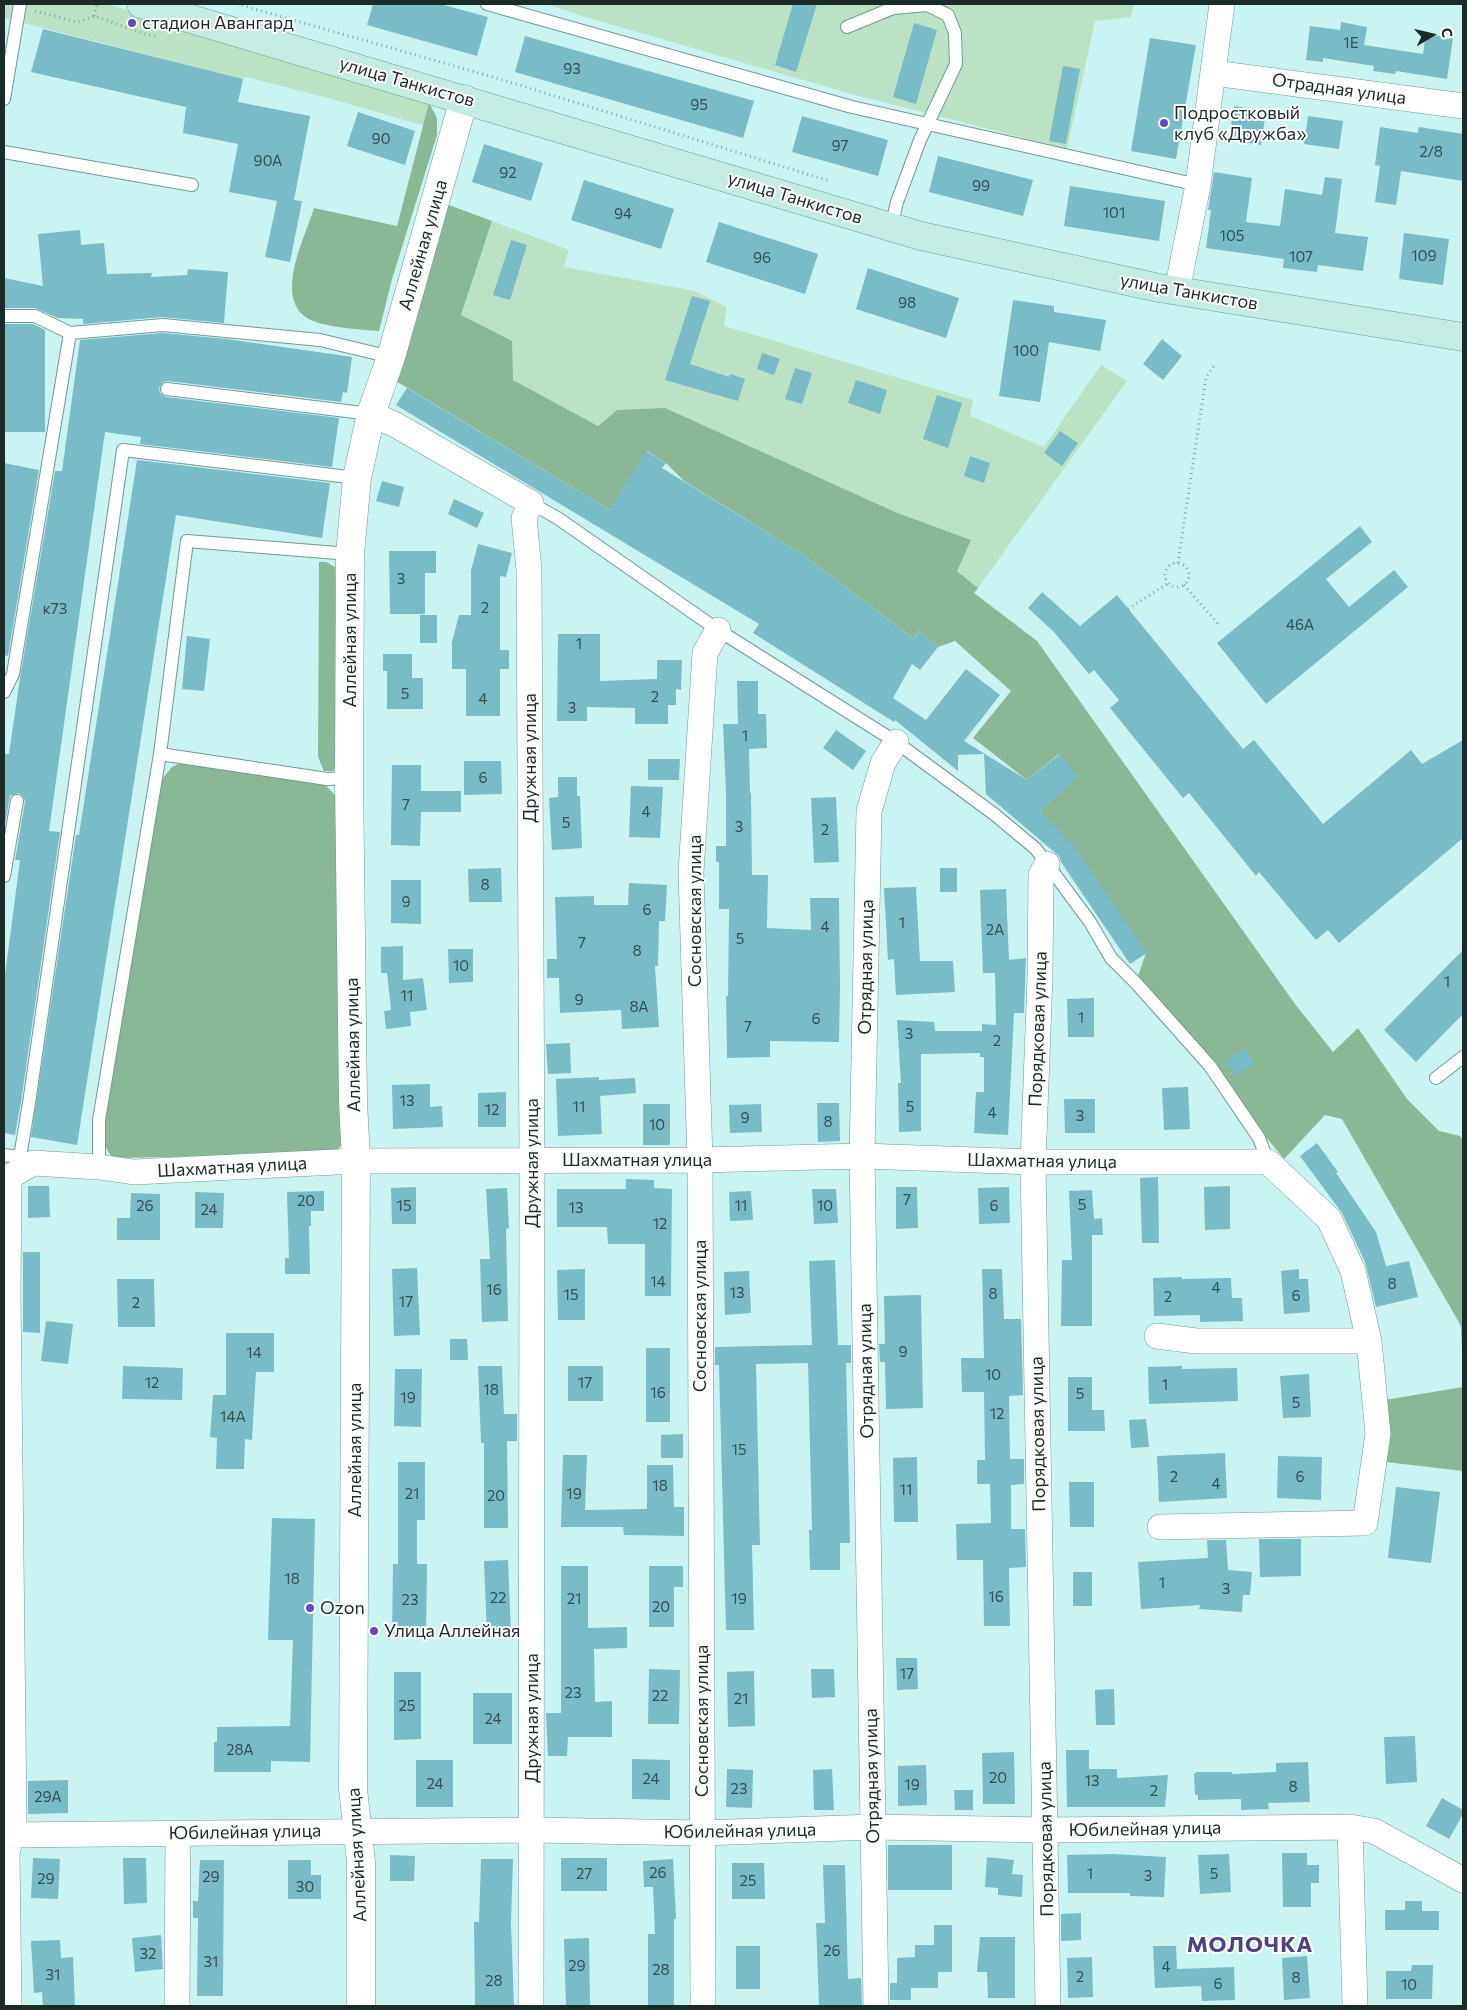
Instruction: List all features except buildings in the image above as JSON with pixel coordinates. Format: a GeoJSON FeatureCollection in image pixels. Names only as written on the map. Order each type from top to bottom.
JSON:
{"type":"FeatureCollection","features":[{"type":"Feature","properties":{"kind":"main road","name":"улица Танкистов"},"geometry":{"type":"LineString","coordinates":[[141,4],[921,236],[1048,265],[1177,291],[1463,337]]}},
{"type":"Feature","properties":{"kind":"street"},"geometry":{"type":"LineString","coordinates":[[1177,291],[1198,185],[1222,4]]}},
{"type":"Feature","properties":{"kind":"street","name":"Отрадная улица"},"geometry":{"type":"LineString","coordinates":[[1214,73],[1463,106]]}},
{"type":"Feature","properties":{"kind":"street","name":"Аллейная улица"},"geometry":{"type":"LineString","coordinates":[[361,2006],[361,1862],[353,1789],[356,1161],[353,1101],[349,778],[350,554],[357,478],[371,414],[391,357],[464,99]]}},
{"type":"Feature","properties":{"kind":"street"},"geometry":{"type":"LineString","coordinates":[[371,414],[394,424],[531,503]]}},
{"type":"Feature","properties":{"kind":"street","name":"Дружная улица"},"geometry":{"type":"LineString","coordinates":[[531,503],[524,518],[529,570],[532,1161],[531,2006]]}},
{"type":"Feature","properties":{"kind":"street","name":"Сосновская улица"},"geometry":{"type":"LineString","coordinates":[[702,2006],[700,1160],[691,872],[705,653],[718,630]]}},
{"type":"Feature","properties":{"kind":"street","name":"Отрядная улица"},"geometry":{"type":"LineString","coordinates":[[876,2006],[862,1156],[869,811],[883,763],[896,742]]}},
{"type":"Feature","properties":{"kind":"street","name":"Порядковая улица"},"geometry":{"type":"LineString","coordinates":[[1047,864],[1041,875],[1040,977],[1033,1162],[1048,2006]]}},
{"type":"Feature","properties":{"kind":"street","name":"Шахматная улица"},"geometry":{"type":"LineString","coordinates":[[16,1163],[99,1167],[134,1172],[356,1161],[700,1160],[862,1156],[1033,1162],[1268,1162]]}},
{"type":"Feature","properties":{"kind":"street"},"geometry":{"type":"LineString","coordinates":[[1160,1527],[1365,1523],[1378,1434],[1369,1341],[1352,1271],[1329,1219],[1268,1162]]}},
{"type":"Feature","properties":{"kind":"street"},"geometry":{"type":"LineString","coordinates":[[9,2006],[7,1854],[8,1835],[14,1819],[8,1294],[16,1163]]}},
{"type":"Feature","properties":{"kind":"street"},"geometry":{"type":"LineString","coordinates":[[1156,1336],[1196,1341],[1369,1341]]}},
{"type":"Feature","properties":{"kind":"street","name":"Юбилейная улица"},"geometry":{"type":"LineString","coordinates":[[8,1835],[532,1830],[702,1833],[873,1827],[1046,1830],[1350,1827],[1374,1831],[1463,1880]]}},
{"type":"Feature","properties":{"kind":"street"},"geometry":{"type":"LineString","coordinates":[[1350,1827],[1354,2006]]}},
{"type":"Feature","properties":{"kind":"street"},"geometry":{"type":"LineString","coordinates":[[177,2006],[178,1834]]}},
{"type":"Feature","properties":{"kind":"lane"},"geometry":{"type":"LineString","coordinates":[[4,99],[20,4]]}},
{"type":"Feature","properties":{"kind":"lane"},"geometry":{"type":"LineString","coordinates":[[487,4],[852,107],[1198,185]]}},
{"type":"Feature","properties":{"kind":"lane"},"geometry":{"type":"LineString","coordinates":[[847,26],[893,8],[927,5],[948,15],[955,33],[956,64],[920,140],[897,202],[892,227]]}},
{"type":"Feature","properties":{"kind":"lane"},"geometry":{"type":"LineString","coordinates":[[4,152],[192,185]]}},
{"type":"Feature","properties":{"kind":"lane"},"geometry":{"type":"LineString","coordinates":[[4,316],[35,316],[70,333],[163,325],[320,340],[391,357]]}},
{"type":"Feature","properties":{"kind":"lane"},"geometry":{"type":"LineString","coordinates":[[4,692],[13,674],[70,333]]}},
{"type":"Feature","properties":{"kind":"lane"},"geometry":{"type":"LineString","coordinates":[[167,389],[371,414]]}},
{"type":"Feature","properties":{"kind":"lane"},"geometry":{"type":"LineString","coordinates":[[16,1163],[29,1103],[123,450],[357,478]]}},
{"type":"Feature","properties":{"kind":"lane"},"geometry":{"type":"LineString","coordinates":[[531,503],[559,519],[718,630],[896,742],[994,814],[1036,849],[1090,922],[1111,958],[1210,1066],[1259,1138],[1268,1162]]}},
{"type":"Feature","properties":{"kind":"lane"},"geometry":{"type":"LineString","coordinates":[[99,1167],[99,1120],[160,754],[187,541],[350,554]]}},
{"type":"Feature","properties":{"kind":"lane"},"geometry":{"type":"LineString","coordinates":[[160,754],[327,779],[349,778]]}},
{"type":"Feature","properties":{"kind":"lane"},"geometry":{"type":"LineString","coordinates":[[4,876],[17,801]]}},
{"type":"Feature","properties":{"kind":"lane"},"geometry":{"type":"LineString","coordinates":[[1436,1078],[1463,1057]]}},
{"type":"Feature","properties":{"kind":"path"},"geometry":{"type":"LineString","coordinates":[[94,16],[97,4]]}},
{"type":"Feature","properties":{"kind":"path"},"geometry":{"type":"LineString","coordinates":[[236,4],[493,77],[831,182]]}},
{"type":"Feature","properties":{"kind":"path"},"geometry":{"type":"LineString","coordinates":[[1178,563],[1206,378],[1214,366]]}},
{"type":"Feature","properties":{"kind":"path"},"geometry":{"type":"LineString","coordinates":[[1178,563],[1187,568],[1190,577],[1184,585],[1175,588],[1167,584],[1164,574],[1168,565],[1178,563]]}},
{"type":"Feature","properties":{"kind":"path"},"geometry":{"type":"LineString","coordinates":[[1128,609],[1167,584]]}},
{"type":"Feature","properties":{"kind":"path"},"geometry":{"type":"LineString","coordinates":[[1184,585],[1219,624]]}},
{"type":"Feature","properties":{"kind":"green space"},"geometry":{"type":"Polygon","coordinates":[[[4,4],[107,4],[420,95],[429,103],[425,126],[328,98],[246,77],[243,79],[4,18],[4,4]]]}},
{"type":"Feature","properties":{"kind":"green space"},"geometry":{"type":"Polygon","coordinates":[[[547,4],[1134,4],[1131,17],[1095,21],[1067,149],[855,95],[582,16],[547,4]]]}},
{"type":"Feature","properties":{"kind":"green space"},"geometry":{"type":"Polygon","coordinates":[[[429,103],[437,118],[437,135],[392,279],[379,331],[331,326],[307,318],[297,308],[293,296],[292,281],[299,250],[314,208],[397,226],[429,103]]]}},
{"type":"Feature","properties":{"kind":"green space"},"geometry":{"type":"Polygon","coordinates":[[[446,204],[492,221],[461,315],[512,341],[513,380],[598,426],[617,410],[665,408],[895,512],[971,540],[957,571],[978,588],[974,593],[1037,641],[1295,1004],[1333,1052],[1358,1028],[1407,1099],[1439,1131],[1460,1136],[1463,1140],[1463,1373],[1461,1326],[1342,1119],[1325,1115],[1284,1159],[1137,979],[1146,953],[1040,811],[1077,777],[1059,754],[1027,780],[973,738],[1011,691],[955,641],[938,647],[919,630],[914,639],[802,554],[684,481],[666,463],[647,451],[610,510],[396,381],[446,204]]]}},
{"type":"Feature","properties":{"kind":"green space"},"geometry":{"type":"Polygon","coordinates":[[[492,221],[569,250],[564,267],[695,291],[727,307],[724,326],[973,400],[970,416],[1044,447],[1101,365],[1127,381],[978,588],[957,570],[971,540],[617,410],[598,426],[513,380],[461,315],[492,221]]]}},
{"type":"Feature","properties":{"kind":"green space"},"geometry":{"type":"Polygon","coordinates":[[[319,562],[326,562],[335,567],[339,760],[333,771],[324,771],[318,757],[319,562]]]}},
{"type":"Feature","properties":{"kind":"green space"},"geometry":{"type":"Polygon","coordinates":[[[183,762],[325,785],[337,797],[342,1144],[334,1154],[114,1158],[105,1145],[105,1117],[162,779],[172,767],[183,762]]]}},
{"type":"Feature","properties":{"kind":"green space"},"geometry":{"type":"Polygon","coordinates":[[[1463,1387],[1463,1471],[1386,1462],[1385,1400],[1463,1387]]]}},
{"type":"Feature","properties":{"kind":"place","name":"стадион Авангард"},"geometry":{"type":"Point","coordinates":[132,23]}},
{"type":"Feature","properties":{"kind":"place","name":"Подростковый клуб «Дружба»"},"geometry":{"type":"Point","coordinates":[1164,123]}},
{"type":"Feature","properties":{"kind":"place","name":"Ozon"},"geometry":{"type":"Point","coordinates":[310,1608]}},
{"type":"Feature","properties":{"kind":"place","name":"Улица Аллейная"},"geometry":{"type":"Point","coordinates":[374,1631]}},
{"type":"Feature","properties":{"kind":"district","name":"МОЛОЧКА"},"geometry":{"type":"Point","coordinates":[1250,1945]}}]}
